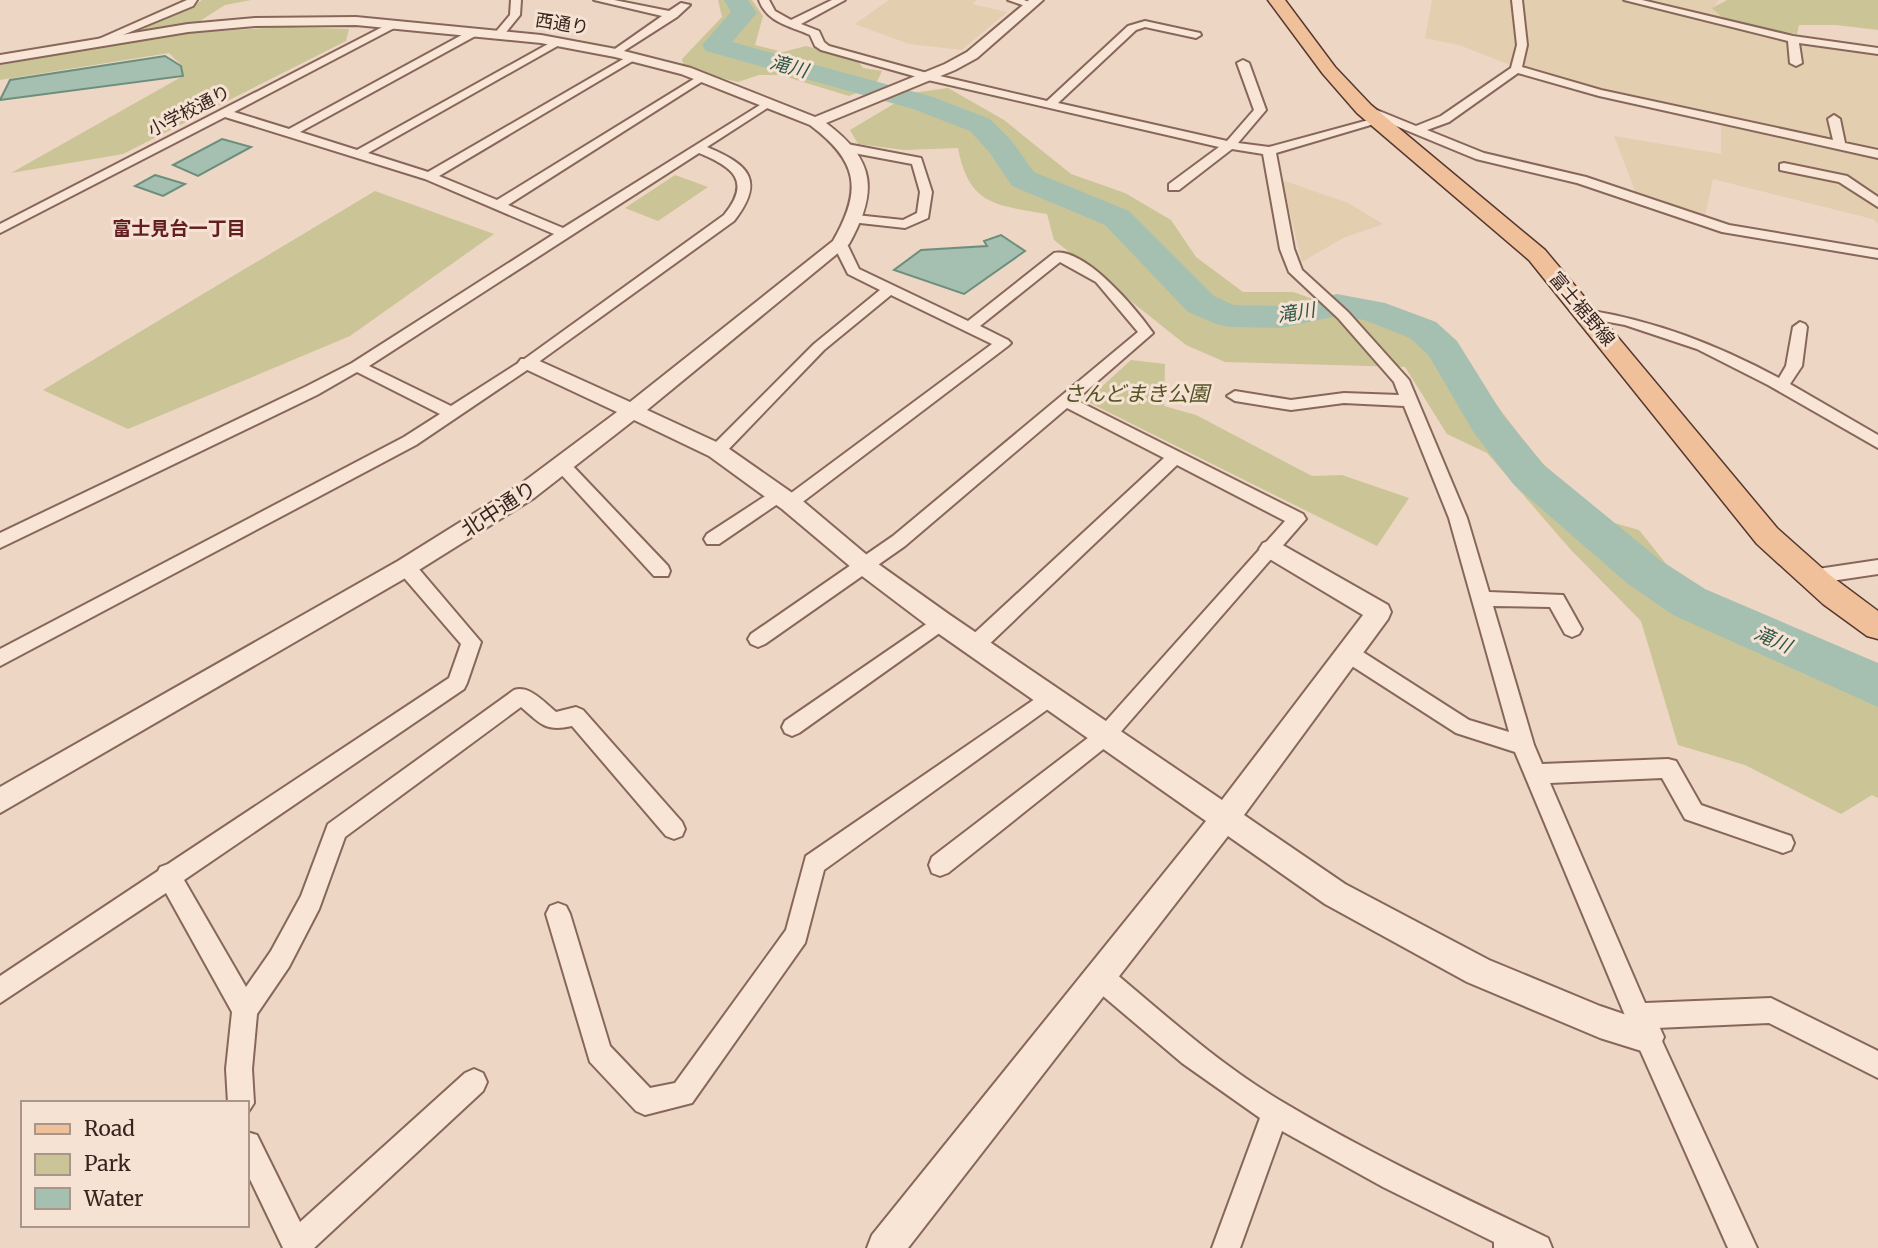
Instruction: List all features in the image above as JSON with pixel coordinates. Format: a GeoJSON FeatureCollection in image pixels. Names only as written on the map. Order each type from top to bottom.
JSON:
{"type":"FeatureCollection","features":[{"type":"Feature","properties":{"kind":"main road","name":"富士裾野線"},"geometry":{"type":"LineString","coordinates":[[1276,0],[1370,114],[1429,167],[1520,238],[1587,314],[1767,536],[1811,577],[1878,627]]}},
{"type":"Feature","properties":{"kind":"street"},"geometry":{"type":"LineString","coordinates":[[499,34],[515,15],[516,0]]}},
{"type":"Feature","properties":{"kind":"street"},"geometry":{"type":"LineString","coordinates":[[599,0],[673,15]]}},
{"type":"Feature","properties":{"kind":"street"},"geometry":{"type":"LineString","coordinates":[[764,0],[765,9],[772,16],[815,33],[819,44],[825,48],[926,77],[1051,103],[1229,146],[1269,151],[1370,114],[1418,129],[1480,156],[1581,180],[1727,229],[1878,254]]}},
{"type":"Feature","properties":{"kind":"street"},"geometry":{"type":"LineString","coordinates":[[794,23],[840,0]]}},
{"type":"Feature","properties":{"kind":"street"},"geometry":{"type":"LineString","coordinates":[[1013,0],[1034,2]]}},
{"type":"Feature","properties":{"kind":"street"},"geometry":{"type":"LineString","coordinates":[[1418,129],[1445,119],[1516,69],[1522,45],[1517,0]]}},
{"type":"Feature","properties":{"kind":"street"},"geometry":{"type":"LineString","coordinates":[[1629,0],[1793,39],[1878,51]]}},
{"type":"Feature","properties":{"kind":"street"},"geometry":{"type":"LineString","coordinates":[[125,18],[192,1]]}},
{"type":"Feature","properties":{"kind":"street"},"geometry":{"type":"LineString","coordinates":[[97,41],[192,1]]}},
{"type":"Feature","properties":{"kind":"street"},"geometry":{"type":"LineString","coordinates":[[815,122],[926,77],[972,55],[1034,2]]}},
{"type":"Feature","properties":{"kind":"street"},"geometry":{"type":"LineString","coordinates":[[616,53],[685,5]]}},
{"type":"Feature","properties":{"kind":"street","name":"西通り"},"geometry":{"type":"LineString","coordinates":[[0,59],[188,27],[255,22],[335,21],[394,24],[499,34],[616,53],[702,77],[815,122]]}},
{"type":"Feature","properties":{"kind":"street","name":"小学校通り"},"geometry":{"type":"LineString","coordinates":[[0,229],[394,24]]}},
{"type":"Feature","properties":{"kind":"street"},"geometry":{"type":"LineString","coordinates":[[1051,103],[1132,28],[1145,24],[1196,35]]}},
{"type":"Feature","properties":{"kind":"street"},"geometry":{"type":"LineString","coordinates":[[290,133],[475,32]]}},
{"type":"Feature","properties":{"kind":"street"},"geometry":{"type":"LineString","coordinates":[[1793,39],[1796,63]]}},
{"type":"Feature","properties":{"kind":"street"},"geometry":{"type":"LineString","coordinates":[[358,154],[557,42]]}},
{"type":"Feature","properties":{"kind":"street"},"geometry":{"type":"LineString","coordinates":[[429,176],[632,57]]}},
{"type":"Feature","properties":{"kind":"street"},"geometry":{"type":"LineString","coordinates":[[1174,187],[1229,146],[1260,110],[1243,63]]}},
{"type":"Feature","properties":{"kind":"street"},"geometry":{"type":"LineString","coordinates":[[1516,69],[1599,93],[1878,154]]}},
{"type":"Feature","properties":{"kind":"street"},"geometry":{"type":"LineString","coordinates":[[499,205],[702,77]]}},
{"type":"Feature","properties":{"kind":"street"},"geometry":{"type":"LineString","coordinates":[[0,541],[311,391],[357,366],[768,103]]}},
{"type":"Feature","properties":{"kind":"street"},"geometry":{"type":"LineString","coordinates":[[225,113],[429,176],[566,234]]}},
{"type":"Feature","properties":{"kind":"street"},"geometry":{"type":"LineString","coordinates":[[1834,119],[1840,146]]}},
{"type":"Feature","properties":{"kind":"street","name":"北中通り"},"geometry":{"type":"LineString","coordinates":[[0,801],[406,567],[563,466],[840,244],[856,219],[861,202],[862,183],[857,165],[847,148],[815,122]]}},
{"type":"Feature","properties":{"kind":"street"},"geometry":{"type":"LineString","coordinates":[[0,659],[410,441],[528,363],[729,218],[744,199],[746,187],[742,174],[734,164],[698,148]]}},
{"type":"Feature","properties":{"kind":"street"},"geometry":{"type":"LineString","coordinates":[[847,148],[917,161],[926,192],[923,215],[905,225],[856,219]]}},
{"type":"Feature","properties":{"kind":"street"},"geometry":{"type":"LineString","coordinates":[[1269,151],[1287,249],[1296,272],[1343,315],[1401,380],[1458,518],[1522,745],[1742,1248]]}},
{"type":"Feature","properties":{"kind":"street"},"geometry":{"type":"LineString","coordinates":[[1784,167],[1843,179],[1878,203]]}},
{"type":"Feature","properties":{"kind":"street"},"geometry":{"type":"LineString","coordinates":[[713,539],[784,499],[1003,344],[971,326],[853,271],[840,244]]}},
{"type":"Feature","properties":{"kind":"street"},"geometry":{"type":"LineString","coordinates":[[758,639],[866,567],[1067,402],[1146,333],[1101,279],[1059,256],[971,326]]}},
{"type":"Feature","properties":{"kind":"street"},"geometry":{"type":"LineString","coordinates":[[717,452],[819,347],[890,289]]}},
{"type":"Feature","properties":{"kind":"street"},"geometry":{"type":"LineString","coordinates":[[1587,314],[1622,318],[1671,334],[1721,355],[1782,385],[1878,442]]}},
{"type":"Feature","properties":{"kind":"street"},"geometry":{"type":"LineString","coordinates":[[1782,385],[1794,366],[1800,327]]}},
{"type":"Feature","properties":{"kind":"street"},"geometry":{"type":"LineString","coordinates":[[528,363],[631,412],[673,428],[717,452],[784,499],[866,567],[1104,737],[1226,817],[1335,894],[1478,971],[1600,1022],[1643,1026],[1771,1010],[1878,1065]]}},
{"type":"Feature","properties":{"kind":"street"},"geometry":{"type":"LineString","coordinates":[[357,366],[452,413]]}},
{"type":"Feature","properties":{"kind":"street"},"geometry":{"type":"LineString","coordinates":[[1235,396],[1291,405],[1344,398],[1409,401]]}},
{"type":"Feature","properties":{"kind":"street"},"geometry":{"type":"LineString","coordinates":[[940,865],[1104,737],[1297,519],[1067,402]]}},
{"type":"Feature","properties":{"kind":"street"},"geometry":{"type":"LineString","coordinates":[[975,645],[1176,457]]}},
{"type":"Feature","properties":{"kind":"street"},"geometry":{"type":"LineString","coordinates":[[563,466],[661,571]]}},
{"type":"Feature","properties":{"kind":"street"},"geometry":{"type":"LineString","coordinates":[[884,1248],[1226,817],[1380,612],[1271,549]]}},
{"type":"Feature","properties":{"kind":"street"},"geometry":{"type":"LineString","coordinates":[[0,990],[457,682],[471,642],[406,567]]}},
{"type":"Feature","properties":{"kind":"street"},"geometry":{"type":"LineString","coordinates":[[1811,577],[1878,567]]}},
{"type":"Feature","properties":{"kind":"street"},"geometry":{"type":"LineString","coordinates":[[1481,599],[1556,600],[1572,629]]}},
{"type":"Feature","properties":{"kind":"street"},"geometry":{"type":"LineString","coordinates":[[792,727],[941,622]]}},
{"type":"Feature","properties":{"kind":"street"},"geometry":{"type":"LineString","coordinates":[[1348,653],[1463,727],[1522,745]]}},
{"type":"Feature","properties":{"kind":"street"},"geometry":{"type":"LineString","coordinates":[[241,1101],[239,1069],[245,1010],[281,959],[311,901],[336,831],[521,696],[553,721],[576,716],[674,829]]}},
{"type":"Feature","properties":{"kind":"street"},"geometry":{"type":"LineString","coordinates":[[558,914],[599,1053],[645,1102],[683,1094],[797,935],[814,864],[1048,698]]}},
{"type":"Feature","properties":{"kind":"street"},"geometry":{"type":"LineString","coordinates":[[1535,774],[1668,768],[1693,812],[1783,843]]}},
{"type":"Feature","properties":{"kind":"street"},"geometry":{"type":"LineString","coordinates":[[168,875],[245,1010]]}},
{"type":"Feature","properties":{"kind":"street"},"geometry":{"type":"LineString","coordinates":[[1099,976],[1191,1054],[1275,1113],[1509,1242],[1538,1248]]}},
{"type":"Feature","properties":{"kind":"street"},"geometry":{"type":"LineString","coordinates":[[248,1147],[297,1246],[474,1082]]}},
{"type":"Feature","properties":{"kind":"street"},"geometry":{"type":"LineString","coordinates":[[1226,1248],[1275,1113]]}},
{"type":"Feature","properties":{"kind":"shaded area"},"geometry":{"type":"Polygon","coordinates":[[[889,0],[977,0],[972,4],[1007,12],[962,50],[909,44],[855,24],[889,0]]]}},
{"type":"Feature","properties":{"kind":"shaded area"},"geometry":{"type":"Polygon","coordinates":[[[1432,0],[1719,0],[1713,8],[1739,26],[1793,39],[1878,50],[1878,224],[1873,219],[1713,179],[1705,216],[1635,191],[1614,136],[1721,154],[1721,119],[1531,73],[1459,45],[1425,38],[1432,0]]]}},
{"type":"Feature","properties":{"kind":"shaded area"},"geometry":{"type":"Polygon","coordinates":[[[1282,180],[1348,203],[1383,224],[1343,238],[1302,262],[1282,180]]]}},
{"type":"Feature","properties":{"kind":"green space"},"geometry":{"type":"Polygon","coordinates":[[[202,0],[251,0],[225,5],[200,21],[126,34],[130,28],[195,5],[202,0]]]}},
{"type":"Feature","properties":{"kind":"green space"},"geometry":{"type":"Polygon","coordinates":[[[718,0],[752,0],[763,16],[755,45],[783,52],[806,46],[857,60],[863,68],[882,71],[875,86],[849,96],[780,75],[759,75],[738,82],[684,69],[682,59],[722,17],[718,0]]]}},
{"type":"Feature","properties":{"kind":"green space"},"geometry":{"type":"Polygon","coordinates":[[[1727,0],[1878,0],[1878,30],[1836,25],[1799,25],[1797,34],[1730,24],[1712,8],[1727,0]]]}},
{"type":"Feature","properties":{"kind":"green space"},"geometry":{"type":"Polygon","coordinates":[[[283,27],[349,29],[346,41],[123,154],[11,173],[183,76],[181,65],[169,53],[0,80],[0,65],[168,34],[283,27]]]}},
{"type":"Feature","properties":{"kind":"green space"},"geometry":{"type":"Polygon","coordinates":[[[948,88],[1004,120],[1071,174],[1125,193],[1171,220],[1196,257],[1243,292],[1293,292],[1398,329],[1427,344],[1480,383],[1534,454],[1593,517],[1639,530],[1716,626],[1800,658],[1878,697],[1878,798],[1872,795],[1841,814],[1745,765],[1678,745],[1641,621],[1571,550],[1487,453],[1447,434],[1405,367],[1225,362],[1186,345],[1054,240],[1047,214],[999,204],[978,192],[969,182],[958,148],[904,150],[858,144],[850,130],[912,93],[948,88]]]}},
{"type":"Feature","properties":{"kind":"green space"},"geometry":{"type":"Polygon","coordinates":[[[675,175],[708,187],[658,221],[625,208],[675,175]]]}},
{"type":"Feature","properties":{"kind":"green space"},"geometry":{"type":"Polygon","coordinates":[[[375,191],[494,234],[350,336],[128,429],[43,390],[375,191]]]}},
{"type":"Feature","properties":{"kind":"green space","name":"さんどまき公園"},"geometry":{"type":"Polygon","coordinates":[[[1131,360],[1165,364],[1164,406],[1196,415],[1312,476],[1342,475],[1409,498],[1377,546],[1086,401],[1131,360]]]}},
{"type":"Feature","properties":{"kind":"water"},"geometry":{"type":"Polygon","coordinates":[[[165,56],[181,66],[183,76],[0,100],[10,80],[165,56]]]}},
{"type":"Feature","properties":{"kind":"water"},"geometry":{"type":"Polygon","coordinates":[[[222,139],[251,147],[198,176],[173,165],[222,139]]]}},
{"type":"Feature","properties":{"kind":"water"},"geometry":{"type":"Polygon","coordinates":[[[155,175],[185,184],[163,196],[135,186],[155,175]]]}},
{"type":"Feature","properties":{"kind":"water"},"geometry":{"type":"Polygon","coordinates":[[[1001,235],[1025,251],[964,294],[894,270],[921,250],[987,246],[984,241],[1001,235]]]}},
{"type":"Feature","properties":{"kind":"waterway","name":"滝川"},"geometry":{"type":"LineString","coordinates":[[736,0],[744,13],[715,45],[923,103],[980,125],[1000,146],[1023,179],[1117,218],[1201,304],[1229,316],[1281,317],[1337,305],[1372,311],[1423,330],[1444,349],[1488,424],[1529,475],[1644,572],[1689,602],[1868,680],[1878,687]]}},
{"type":"Feature","properties":{"kind":"district","name":"富士見台一丁目"},"geometry":{"type":"Point","coordinates":[179,228]}}]}
